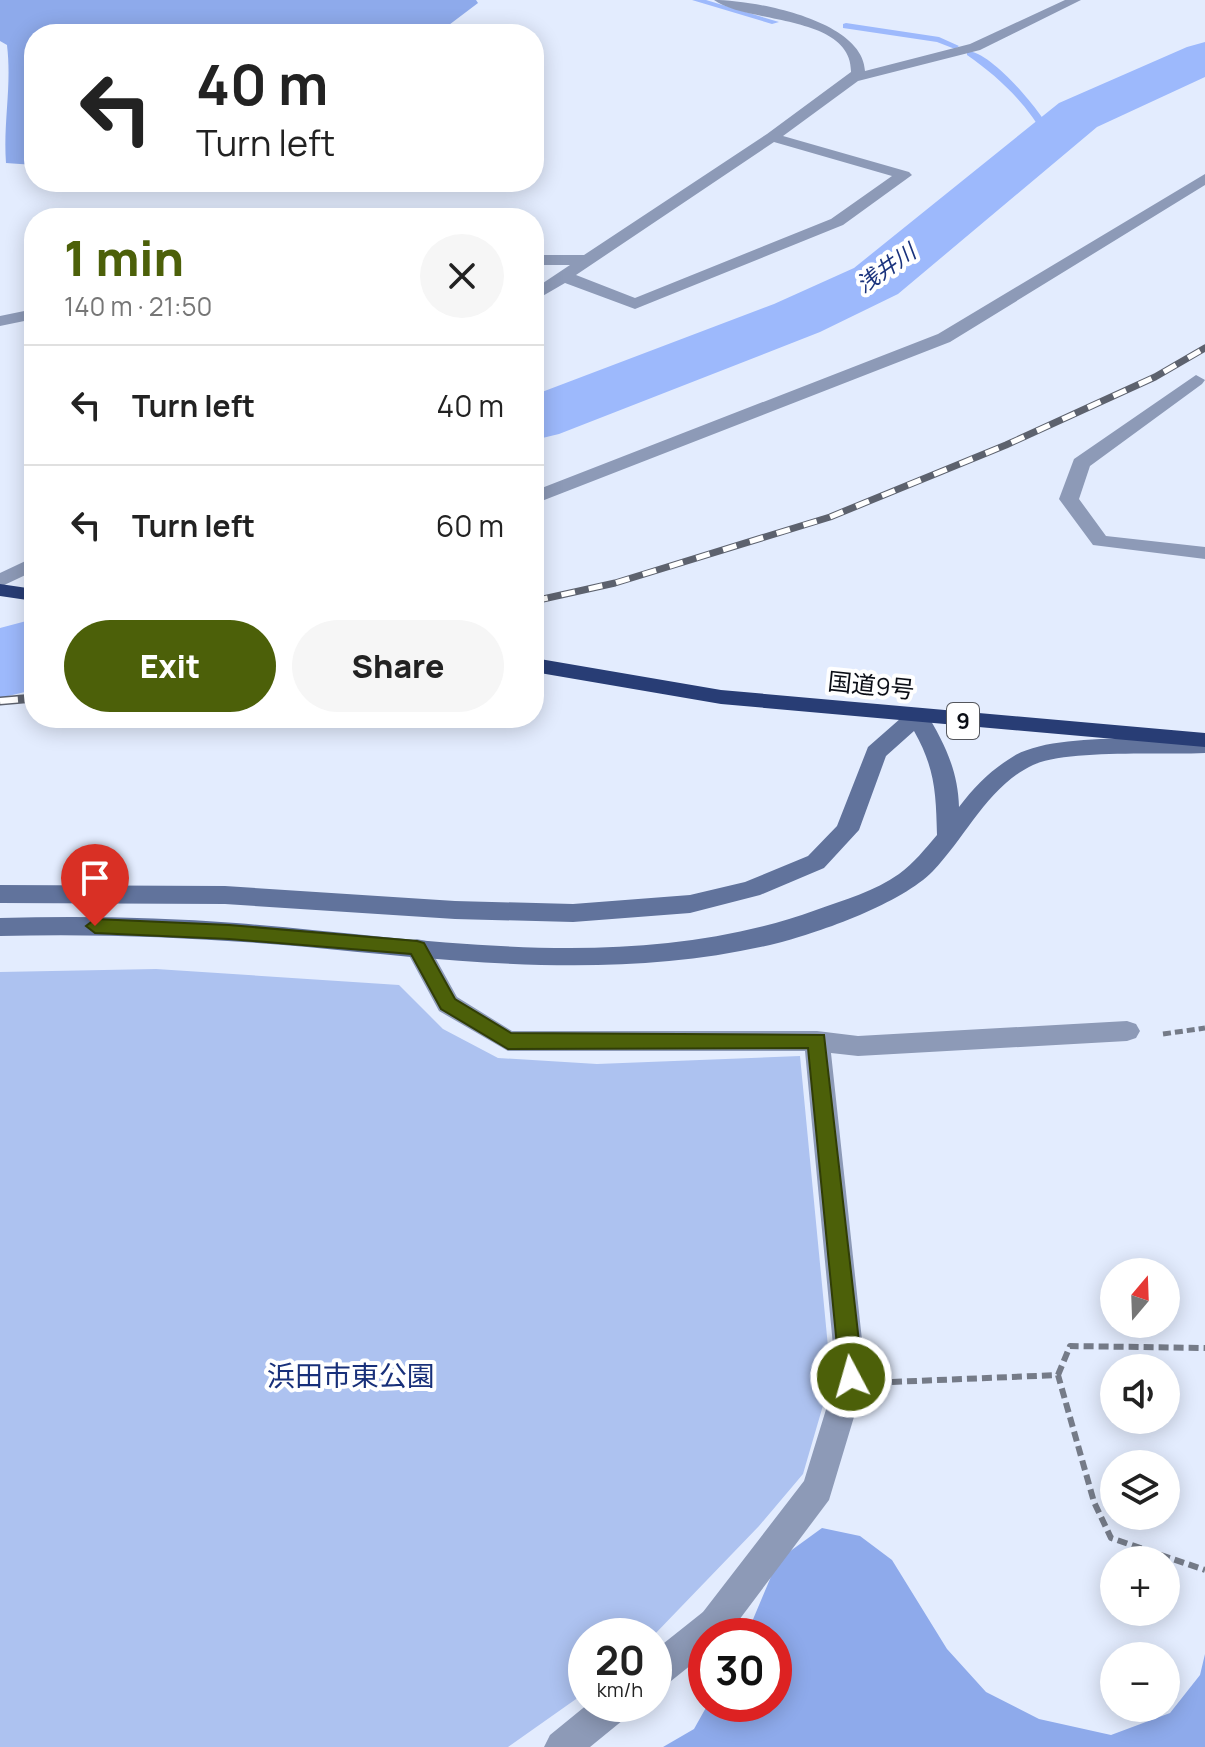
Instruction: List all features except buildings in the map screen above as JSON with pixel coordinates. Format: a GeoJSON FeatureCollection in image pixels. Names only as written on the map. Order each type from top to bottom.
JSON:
{"type":"FeatureCollection","features":[{"type":"Feature","properties":{"kind":"highway"},"geometry":{"type":"LineString","coordinates":[[0,590],[24,594]]}},
{"type":"Feature","properties":{"kind":"highway","name":"国道9号"},"geometry":{"type":"LineString","coordinates":[[544,667],[721,697],[1205,743]]}},
{"type":"Feature","properties":{"kind":"street"},"geometry":{"type":"LineString","coordinates":[[722,0],[817,28],[842,40],[856,55],[856,77]]}},
{"type":"Feature","properties":{"kind":"street"},"geometry":{"type":"LineString","coordinates":[[544,290],[856,77],[975,47],[1075,0]]}},
{"type":"Feature","properties":{"kind":"street"},"geometry":{"type":"LineString","coordinates":[[565,277],[635,304],[837,222],[904,175],[772,137]]}},
{"type":"Feature","properties":{"kind":"street"},"geometry":{"type":"LineString","coordinates":[[544,494],[944,338],[1205,179]]}},
{"type":"Feature","properties":{"kind":"street"},"geometry":{"type":"LineString","coordinates":[[544,260],[586,260]]}},
{"type":"Feature","properties":{"kind":"street"},"geometry":{"type":"LineString","coordinates":[[0,321],[24,316]]}},
{"type":"Feature","properties":{"kind":"street"},"geometry":{"type":"LineString","coordinates":[[1196,380],[1081,463],[1069,499],[1100,541],[1205,553]]}},
{"type":"Feature","properties":{"kind":"street"},"geometry":{"type":"LineString","coordinates":[[0,581],[24,568]]}},
{"type":"Feature","properties":{"kind":"street"},"geometry":{"type":"LineString","coordinates":[[0,894],[225,895],[455,910],[573,913],[690,904],[751,889],[816,862],[847,830],[876,752],[917,716],[939,755],[947,784],[949,837]]}},
{"type":"Feature","properties":{"kind":"street"},"geometry":{"type":"LineString","coordinates":[[0,927],[68,924],[215,931],[588,958],[690,952],[798,929],[889,891],[916,874],[986,788],[1024,760],[1057,750],[1205,743]]}},
{"type":"Feature","properties":{"kind":"street"},"geometry":{"type":"LineString","coordinates":[[417,948],[448,1004],[508,1041],[817,1041],[858,1046],[1127,1031]]}},
{"type":"Feature","properties":{"kind":"street"},"geometry":{"type":"LineString","coordinates":[[672,1659],[715,1624],[818,1489],[851,1377],[817,1041]]}},
{"type":"Feature","properties":{"kind":"street"},"geometry":{"type":"LineString","coordinates":[[562,1747],[593,1722]]}},
{"type":"Feature","properties":{"kind":"path"},"geometry":{"type":"LineString","coordinates":[[1205,1348],[1070,1346],[1058,1375],[1094,1502],[1111,1538],[1205,1570]]}},
{"type":"Feature","properties":{"kind":"path"},"geometry":{"type":"LineString","coordinates":[[851,1377],[900,1383],[1058,1375]]}},
{"type":"Feature","properties":{"kind":"green space","name":"浜田市東公園"},"geometry":{"type":"Polygon","coordinates":[[[156,969],[399,985],[443,1029],[498,1058],[597,1064],[800,1056],[831,1378],[803,1474],[759,1526],[670,1618],[568,1618],[568,1705],[508,1747],[0,1747],[0,972],[156,969]]]}},
{"type":"Feature","properties":{"kind":"shaded area"},"geometry":{"type":"Polygon","coordinates":[[[0,0],[476,0],[478,3],[450,24],[24,24],[24,164],[6,163],[8,60],[7,45],[0,41],[0,0]]]}},
{"type":"Feature","properties":{"kind":"shaded area"},"geometry":{"type":"Polygon","coordinates":[[[822,1528],[860,1536],[892,1560],[947,1649],[986,1692],[1039,1719],[1111,1735],[1146,1722],[1180,1722],[1180,1700],[1200,1675],[1205,1654],[1205,1747],[663,1747],[694,1729],[698,1722],[792,1722],[792,1618],[754,1618],[778,1560],[822,1528]]]}},
{"type":"Feature","properties":{"kind":"waterway"},"geometry":{"type":"LineString","coordinates":[[696,0],[775,22]]}},
{"type":"Feature","properties":{"kind":"waterway"},"geometry":{"type":"LineString","coordinates":[[846,26],[939,40],[955,46]]}},
{"type":"Feature","properties":{"kind":"waterway"},"geometry":{"type":"LineString","coordinates":[[970,53],[1005,80],[1027,103],[1045,126],[1050,138]]}},
{"type":"Feature","properties":{"kind":"waterway","name":"浅井川"},"geometry":{"type":"LineString","coordinates":[[544,415],[797,318],[876,281],[1078,115],[1205,58]]}},
{"type":"Feature","properties":{"kind":"waterway","name":"浅井川"},"geometry":{"type":"LineString","coordinates":[[0,672],[24,649]]}},
{"type":"Feature","properties":{"kind":"railway"},"geometry":{"type":"LineString","coordinates":[[544,599],[615,583],[830,517],[1006,445],[1155,377],[1205,348]]}},
{"type":"Feature","properties":{"kind":"railway"},"geometry":{"type":"LineString","coordinates":[[0,701],[24,699]]}},
{"type":"Feature","properties":{"kind":"route"},"geometry":{"type":"LineString","coordinates":[[95,926],[229,932],[417,948],[448,1004],[508,1041],[817,1041],[851,1377]]}}]}
